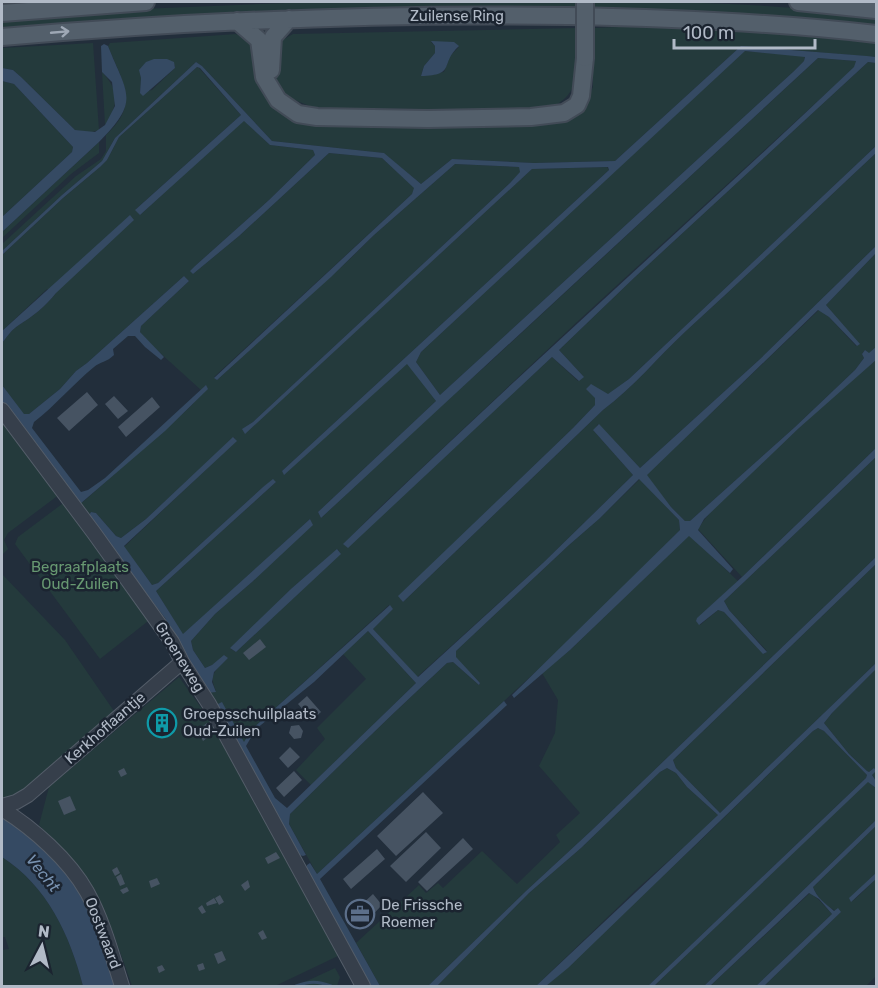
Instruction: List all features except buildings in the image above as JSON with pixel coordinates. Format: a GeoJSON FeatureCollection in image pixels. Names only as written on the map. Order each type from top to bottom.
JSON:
{"type":"FeatureCollection","features":[{"type":"Feature","properties":{"kind":"main road"},"geometry":{"type":"LineString","coordinates":[[2,12],[147,2]]}},
{"type":"Feature","properties":{"kind":"main road"},"geometry":{"type":"LineString","coordinates":[[237,21],[259,40],[264,77],[272,92],[288,109],[298,114],[317,117],[428,119],[542,117],[564,113],[577,105],[584,80],[585,2]]}},
{"type":"Feature","properties":{"kind":"main road"},"geometry":{"type":"LineString","coordinates":[[798,2],[876,10]]}},
{"type":"Feature","properties":{"kind":"main road","name":"Zuilense Ring"},"geometry":{"type":"LineString","coordinates":[[2,37],[237,21],[447,15],[616,17],[760,23],[876,34]]}},
{"type":"Feature","properties":{"kind":"main road"},"geometry":{"type":"LineString","coordinates":[[272,92],[272,44],[276,32],[289,19]]}},
{"type":"Feature","properties":{"kind":"street","name":"Groeneweg"},"geometry":{"type":"LineString","coordinates":[[2,410],[172,642],[209,704],[363,987]]}},
{"type":"Feature","properties":{"kind":"street","name":"Kerkhoflaantje"},"geometry":{"type":"LineString","coordinates":[[2,808],[28,795],[182,662]]}},
{"type":"Feature","properties":{"kind":"street"},"geometry":{"type":"LineString","coordinates":[[26,825],[28,795]]}},
{"type":"Feature","properties":{"kind":"street","name":"Oostwaard"},"geometry":{"type":"LineString","coordinates":[[2,808],[26,825],[60,857],[87,891],[104,931],[122,987]]}},
{"type":"Feature","properties":{"kind":"green space"},"geometry":{"type":"Polygon","coordinates":[[[312,2],[577,2],[577,8],[2,32],[2,20],[140,9],[312,2]]]}},
{"type":"Feature","properties":{"kind":"green space"},"geometry":{"type":"Polygon","coordinates":[[[594,2],[735,4],[806,9],[876,17],[876,32],[593,8],[594,2]]]}},
{"type":"Feature","properties":{"kind":"green space"},"geometry":{"type":"Polygon","coordinates":[[[668,25],[745,29],[876,41],[876,57],[741,46],[615,161],[534,163],[452,159],[421,184],[383,153],[272,141],[196,62],[115,138],[102,161],[2,251],[2,244],[76,176],[101,159],[106,151],[106,135],[117,123],[126,102],[123,82],[108,46],[110,43],[236,34],[251,41],[258,80],[267,99],[300,120],[584,107],[593,87],[593,28],[668,25]],[[175,65],[140,73],[140,93],[152,90],[175,68],[175,65]]]}},
{"type":"Feature","properties":{"kind":"green space"},"geometry":{"type":"Polygon","coordinates":[[[576,28],[577,67],[572,89],[565,98],[555,105],[540,110],[316,108],[290,97],[283,91],[277,80],[275,59],[278,47],[282,41],[293,34],[576,28]],[[431,42],[435,46],[435,53],[424,66],[421,76],[444,72],[450,56],[459,47],[431,42]]]}},
{"type":"Feature","properties":{"kind":"green space"},"geometry":{"type":"Polygon","coordinates":[[[93,43],[99,130],[89,133],[75,130],[13,70],[2,68],[2,48],[93,43]]]}},
{"type":"Feature","properties":{"kind":"green space"},"geometry":{"type":"Polygon","coordinates":[[[744,51],[805,56],[804,61],[793,72],[440,395],[416,362],[421,352],[744,51]]]}},
{"type":"Feature","properties":{"kind":"green space"},"geometry":{"type":"Polygon","coordinates":[[[818,58],[856,61],[855,67],[578,321],[376,511],[344,544],[348,547],[552,357],[578,381],[583,376],[559,350],[868,62],[876,63],[876,146],[629,379],[609,394],[595,398],[595,405],[573,428],[399,596],[403,602],[876,153],[876,246],[759,360],[640,468],[598,424],[594,431],[633,475],[544,562],[417,677],[373,629],[393,609],[389,605],[251,730],[244,743],[222,703],[217,708],[207,693],[216,691],[214,673],[228,658],[205,668],[193,650],[191,641],[215,614],[312,525],[310,519],[183,635],[156,591],[276,482],[263,487],[158,583],[152,585],[124,547],[236,441],[234,437],[146,519],[121,538],[116,536],[96,513],[91,512],[88,517],[78,504],[188,409],[202,394],[205,386],[201,390],[140,332],[141,326],[189,281],[184,276],[76,371],[60,389],[29,414],[24,415],[2,385],[2,343],[14,329],[39,311],[56,293],[47,289],[2,331],[2,255],[100,167],[107,160],[119,137],[197,67],[241,115],[136,209],[140,215],[244,120],[270,145],[313,150],[315,155],[195,266],[191,271],[193,274],[239,236],[329,153],[382,158],[415,188],[412,194],[214,377],[217,380],[374,235],[455,164],[519,167],[521,172],[510,183],[243,429],[245,433],[532,169],[607,167],[609,170],[282,471],[284,474],[407,363],[422,379],[436,401],[318,512],[321,518],[818,58]],[[338,549],[292,588],[231,649],[236,652],[340,554],[338,549]]]}},
{"type":"Feature","properties":{"kind":"green space"},"geometry":{"type":"Polygon","coordinates":[[[102,72],[112,85],[115,97],[113,110],[105,125],[102,72]]]}},
{"type":"Feature","properties":{"kind":"green space"},"geometry":{"type":"Polygon","coordinates":[[[2,81],[14,84],[73,147],[72,152],[2,217],[2,81]]]}},
{"type":"Feature","properties":{"kind":"green space"},"geometry":{"type":"Polygon","coordinates":[[[99,142],[99,153],[71,174],[2,238],[2,232],[99,142]]]}},
{"type":"Feature","properties":{"kind":"green space"},"geometry":{"type":"Polygon","coordinates":[[[876,253],[876,347],[869,354],[865,350],[862,354],[864,358],[855,370],[795,427],[690,521],[685,521],[646,475],[819,310],[829,317],[856,346],[859,344],[826,305],[876,253]]]}},
{"type":"Feature","properties":{"kind":"green space"},"geometry":{"type":"Polygon","coordinates":[[[876,360],[876,448],[742,577],[698,529],[713,509],[732,490],[836,393],[876,360]]]}},
{"type":"Feature","properties":{"kind":"green space"},"geometry":{"type":"Polygon","coordinates":[[[2,415],[60,494],[8,533],[4,540],[8,549],[2,555],[2,415]]]}},
{"type":"Feature","properties":{"kind":"green space"},"geometry":{"type":"Polygon","coordinates":[[[876,457],[876,557],[428,986],[380,986],[356,943],[419,885],[426,893],[438,883],[443,888],[482,851],[517,884],[560,842],[556,835],[580,813],[539,766],[555,733],[558,700],[542,673],[570,650],[689,535],[738,581],[696,621],[700,625],[718,610],[724,612],[764,654],[767,651],[729,610],[724,601],[876,457]]]}},
{"type":"Feature","properties":{"kind":"green space"},"geometry":{"type":"Polygon","coordinates":[[[640,479],[679,520],[680,530],[570,640],[317,874],[289,824],[290,814],[447,663],[453,662],[479,685],[480,683],[455,657],[456,651],[640,479]]]}},
{"type":"Feature","properties":{"kind":"green space","name":"Begraafplaats Oud-Zuilen"},"geometry":{"type":"Polygon","coordinates":[[[66,501],[152,618],[100,659],[15,544],[18,537],[66,501]]]}},
{"type":"Feature","properties":{"kind":"green space"},"geometry":{"type":"Polygon","coordinates":[[[876,564],[876,663],[720,813],[676,768],[673,760],[876,564]]]}},
{"type":"Feature","properties":{"kind":"green space"},"geometry":{"type":"Polygon","coordinates":[[[2,574],[65,640],[116,714],[77,749],[26,789],[12,797],[2,799],[2,574]]]}},
{"type":"Feature","properties":{"kind":"green space"},"geometry":{"type":"Polygon","coordinates":[[[368,631],[416,683],[311,785],[296,770],[325,739],[317,728],[366,679],[343,654],[368,631]]]}},
{"type":"Feature","properties":{"kind":"green space"},"geometry":{"type":"Polygon","coordinates":[[[876,669],[876,781],[872,775],[873,769],[867,771],[849,754],[824,723],[876,669]]]}},
{"type":"Feature","properties":{"kind":"green space"},"geometry":{"type":"Polygon","coordinates":[[[179,677],[202,709],[295,870],[338,956],[275,986],[132,986],[95,893],[73,860],[39,825],[49,787],[179,677]]]}},
{"type":"Feature","properties":{"kind":"green space"},"geometry":{"type":"Polygon","coordinates":[[[818,728],[824,731],[867,775],[866,778],[648,986],[546,986],[813,731],[818,728]]]}},
{"type":"Feature","properties":{"kind":"green space"},"geometry":{"type":"Polygon","coordinates":[[[667,768],[676,773],[687,787],[718,815],[710,824],[638,888],[536,986],[437,986],[529,893],[667,768]]]}},
{"type":"Feature","properties":{"kind":"green space"},"geometry":{"type":"Polygon","coordinates":[[[868,781],[876,788],[876,820],[704,986],[654,986],[868,781]]]}},
{"type":"Feature","properties":{"kind":"green space"},"geometry":{"type":"Polygon","coordinates":[[[876,826],[876,873],[852,902],[876,879],[876,976],[866,986],[764,986],[841,912],[824,903],[813,887],[876,826]]]}},
{"type":"Feature","properties":{"kind":"green space"},"geometry":{"type":"Polygon","coordinates":[[[2,857],[32,882],[44,897],[64,930],[83,986],[2,986],[2,950],[9,949],[5,937],[2,937],[2,857]]]}},
{"type":"Feature","properties":{"kind":"green space"},"geometry":{"type":"Polygon","coordinates":[[[810,893],[832,914],[756,986],[710,986],[810,893]]]}},
{"type":"Feature","properties":{"kind":"green space"},"geometry":{"type":"Polygon","coordinates":[[[335,968],[340,977],[337,986],[296,986],[335,968]]]}},
{"type":"Feature","properties":{"kind":"water"},"geometry":{"type":"Polygon","coordinates":[[[431,41],[454,42],[459,46],[453,52],[444,71],[421,76],[424,66],[435,53],[435,46],[431,41]]]}},
{"type":"Feature","properties":{"kind":"water"},"geometry":{"type":"Polygon","coordinates":[[[104,44],[108,46],[125,86],[125,106],[121,116],[99,142],[2,232],[2,217],[72,152],[73,147],[14,84],[2,81],[2,68],[13,70],[75,130],[95,132],[105,125],[115,106],[112,82],[102,72],[101,46],[104,44]]]}},
{"type":"Feature","properties":{"kind":"water"},"geometry":{"type":"Polygon","coordinates":[[[741,46],[876,57],[876,63],[868,62],[559,350],[584,377],[579,381],[552,357],[348,548],[343,544],[406,483],[791,127],[854,67],[856,61],[818,58],[321,518],[318,512],[436,401],[407,364],[284,475],[282,471],[609,170],[608,167],[532,169],[245,434],[242,429],[253,422],[510,183],[520,172],[519,167],[455,164],[374,235],[217,380],[214,378],[412,194],[414,188],[382,158],[329,153],[239,236],[193,274],[190,271],[195,266],[315,155],[313,150],[270,145],[244,121],[140,215],[135,210],[241,115],[197,67],[119,137],[107,160],[100,167],[2,255],[2,251],[102,161],[115,138],[196,62],[272,141],[384,153],[421,184],[452,159],[534,163],[615,161],[741,46]],[[745,51],[421,352],[416,362],[440,395],[793,72],[805,57],[745,51]]]}},
{"type":"Feature","properties":{"kind":"water"},"geometry":{"type":"Polygon","coordinates":[[[154,59],[167,59],[174,62],[175,68],[143,96],[140,93],[139,70],[146,62],[154,59]]]}},
{"type":"Feature","properties":{"kind":"water"},"geometry":{"type":"Polygon","coordinates":[[[876,146],[876,153],[403,602],[398,596],[595,405],[595,398],[586,389],[591,384],[608,394],[629,379],[876,146]]]}},
{"type":"Feature","properties":{"kind":"water"},"geometry":{"type":"Polygon","coordinates":[[[130,215],[134,220],[43,307],[14,329],[2,343],[2,331],[130,215]]]}},
{"type":"Feature","properties":{"kind":"water"},"geometry":{"type":"Polygon","coordinates":[[[876,246],[876,253],[826,305],[860,344],[857,346],[829,317],[818,310],[647,475],[671,507],[685,521],[690,521],[855,370],[864,358],[862,354],[865,350],[869,353],[876,347],[876,360],[799,428],[704,519],[698,530],[733,569],[730,573],[689,536],[570,650],[514,698],[512,695],[680,530],[679,520],[639,479],[456,651],[456,657],[480,683],[479,685],[453,662],[447,663],[290,814],[289,824],[306,855],[296,854],[217,708],[218,704],[222,702],[244,742],[251,730],[390,605],[393,609],[373,629],[418,677],[544,562],[633,475],[593,430],[599,424],[640,468],[759,360],[876,246]],[[368,631],[314,682],[256,729],[246,746],[275,798],[287,808],[416,683],[368,631]]]}},
{"type":"Feature","properties":{"kind":"water"},"geometry":{"type":"Polygon","coordinates":[[[184,276],[189,281],[141,326],[140,332],[164,357],[161,360],[135,336],[128,336],[113,349],[114,355],[94,367],[34,422],[32,428],[81,492],[105,478],[206,385],[208,389],[165,431],[80,504],[2,404],[2,385],[24,414],[29,414],[60,389],[76,371],[184,276]]]}},
{"type":"Feature","properties":{"kind":"water"},"geometry":{"type":"Polygon","coordinates":[[[233,437],[237,441],[124,546],[152,585],[158,583],[263,487],[273,479],[276,482],[156,591],[183,634],[310,519],[313,525],[215,614],[191,641],[193,650],[205,668],[224,655],[228,658],[214,672],[212,682],[216,692],[207,693],[165,618],[88,517],[91,512],[96,513],[116,536],[121,538],[146,519],[233,437]]]}},
{"type":"Feature","properties":{"kind":"water"},"geometry":{"type":"Polygon","coordinates":[[[876,448],[876,457],[724,601],[729,610],[767,652],[763,654],[724,612],[718,610],[699,625],[697,618],[876,448]]]}},
{"type":"Feature","properties":{"kind":"water"},"geometry":{"type":"Polygon","coordinates":[[[337,549],[341,554],[236,652],[230,648],[292,588],[337,549]]]}},
{"type":"Feature","properties":{"kind":"water"},"geometry":{"type":"Polygon","coordinates":[[[876,557],[876,564],[673,760],[676,768],[720,813],[876,663],[876,669],[824,723],[849,754],[867,771],[874,768],[876,771],[872,775],[876,781],[876,788],[868,782],[654,986],[648,986],[866,778],[867,775],[824,731],[818,728],[568,968],[546,986],[536,986],[718,815],[687,787],[676,773],[667,768],[529,893],[437,986],[428,986],[526,891],[876,557]]]}},
{"type":"Feature","properties":{"kind":"water"},"geometry":{"type":"Polygon","coordinates":[[[504,701],[507,705],[320,879],[380,986],[368,986],[306,873],[307,865],[310,863],[317,874],[504,701]]]}},
{"type":"Feature","properties":{"kind":"water","name":"Vecht"},"geometry":{"type":"Polygon","coordinates":[[[2,818],[28,833],[51,853],[71,877],[86,903],[118,986],[83,986],[64,930],[44,897],[32,882],[2,857],[2,818]]]}},
{"type":"Feature","properties":{"kind":"water"},"geometry":{"type":"Polygon","coordinates":[[[876,820],[876,826],[813,887],[825,903],[834,911],[838,908],[841,912],[764,986],[756,986],[832,914],[819,899],[809,893],[710,986],[704,986],[876,820]]]}},
{"type":"Feature","properties":{"kind":"water"},"geometry":{"type":"Polygon","coordinates":[[[876,873],[876,879],[851,902],[849,898],[876,873]]]}},
{"type":"Feature","properties":{"kind":"waterway"},"geometry":{"type":"LineString","coordinates":[[296,986],[314,982],[331,986]]}},
{"type":"Feature","properties":{"kind":"place","name":"Groepsschuilplaats Oud-Zuilen"},"geometry":{"type":"Point","coordinates":[162,723]}},
{"type":"Feature","properties":{"kind":"place","name":"De Frissche Roemer"},"geometry":{"type":"Point","coordinates":[360,914]}}]}
